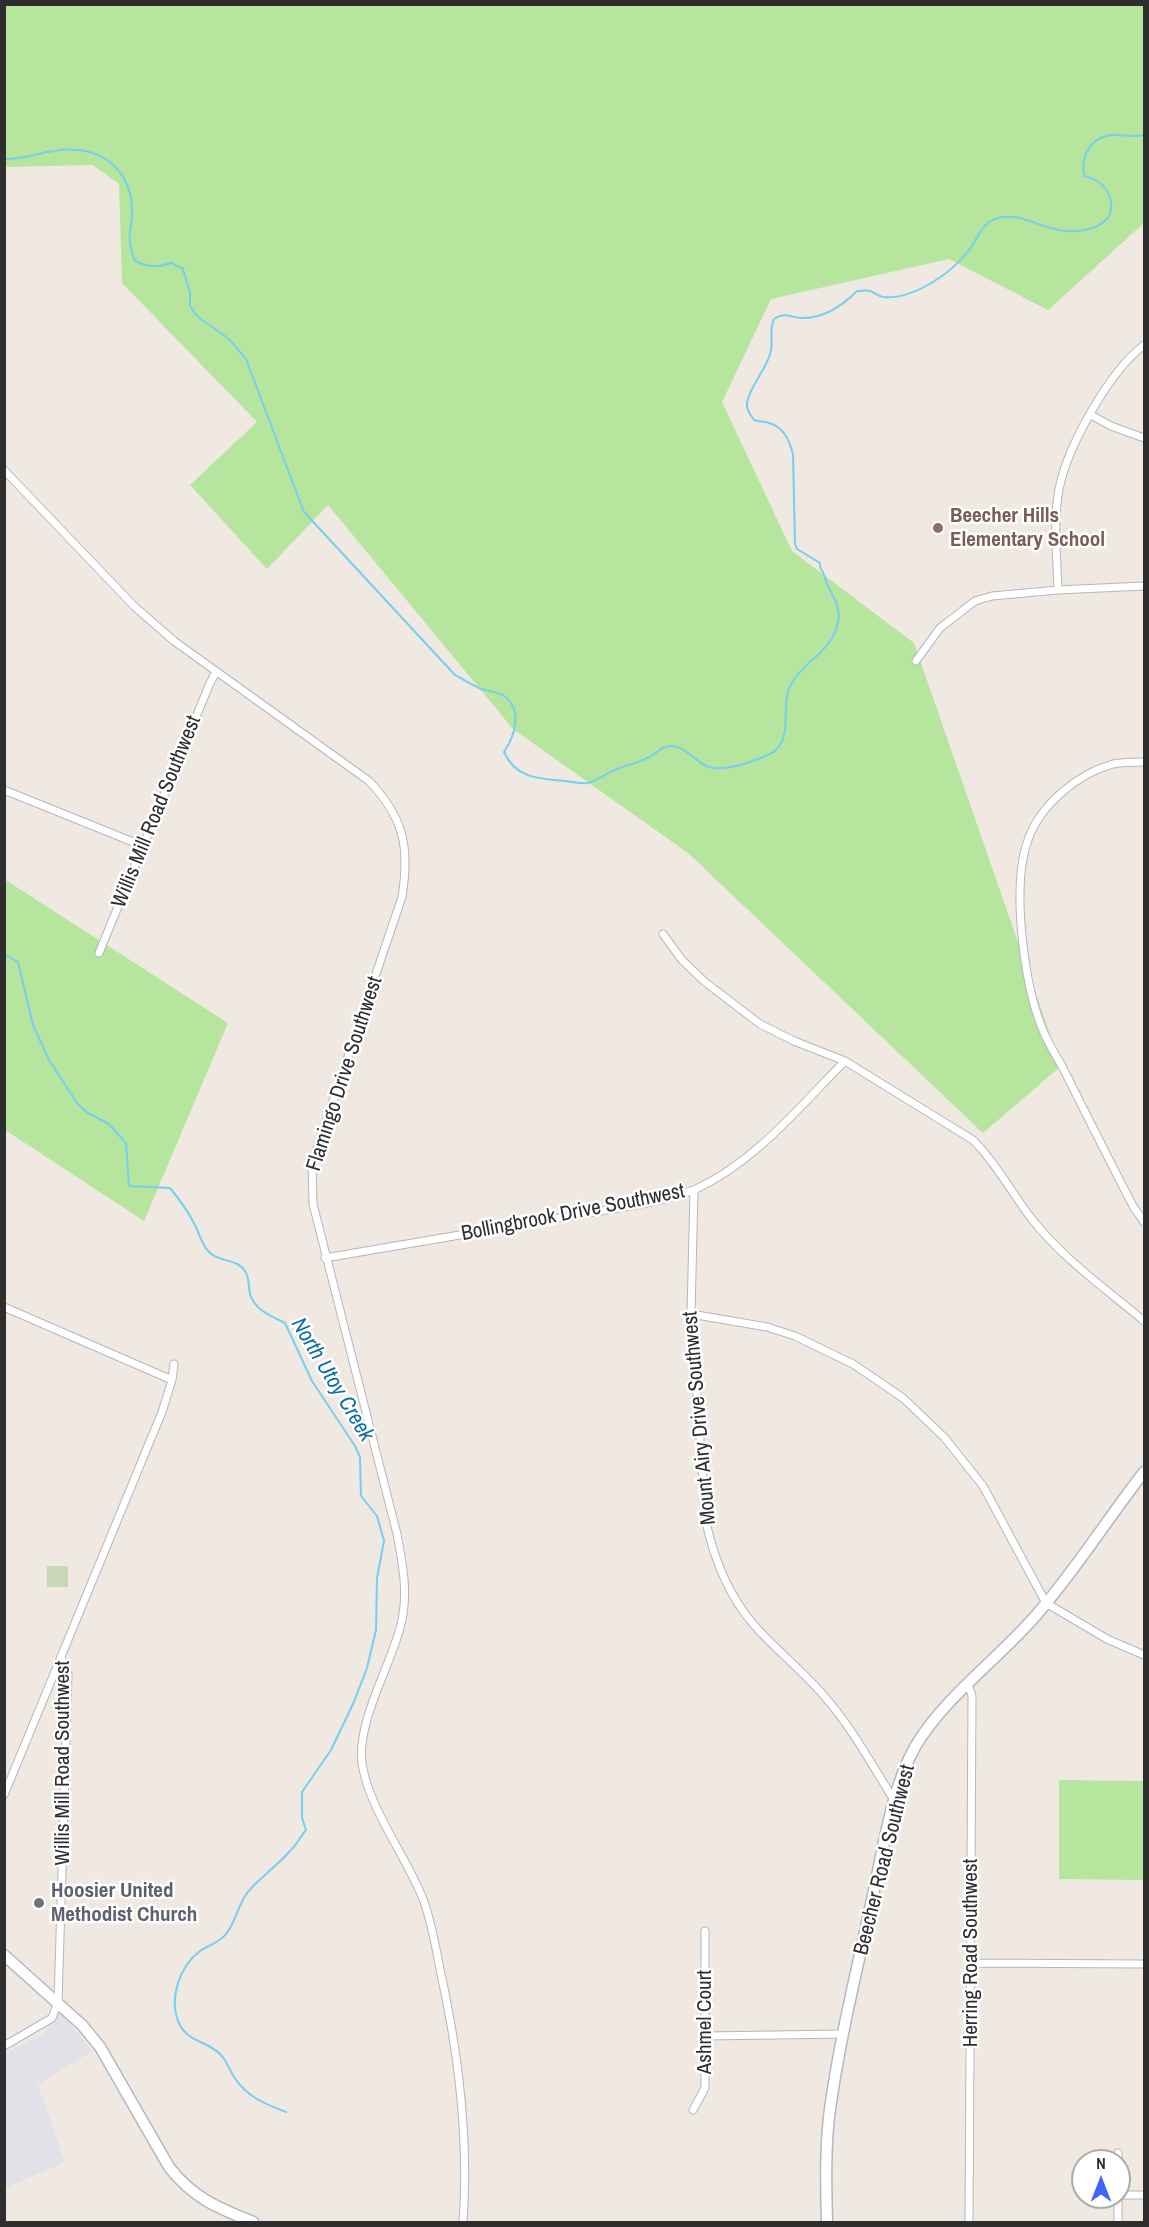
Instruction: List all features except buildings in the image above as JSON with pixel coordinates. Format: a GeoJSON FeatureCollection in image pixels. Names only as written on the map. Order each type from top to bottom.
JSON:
{"type":"FeatureCollection","features":[{"type":"Feature","properties":{"kind":"street"},"geometry":{"type":"LineString","coordinates":[[1058,590],[1059,488],[1071,453],[1115,374],[1131,355],[1144,345]]}},
{"type":"Feature","properties":{"kind":"street"},"geometry":{"type":"LineString","coordinates":[[1091,415],[1121,430],[1144,438]]}},
{"type":"Feature","properties":{"kind":"street","name":"Flamingo Drive Southwest"},"geometry":{"type":"LineString","coordinates":[[4,470],[135,606],[174,640],[369,781],[392,809],[405,844],[407,870],[402,897],[312,1163],[312,1204],[397,1534],[404,1570],[405,1598],[401,1625],[366,1725],[362,1742],[363,1768],[370,1794],[411,1871],[424,1902],[453,2029],[462,2093],[465,2162],[464,2223]]}},
{"type":"Feature","properties":{"kind":"street"},"geometry":{"type":"LineString","coordinates":[[916,661],[940,628],[975,601],[992,596],[1144,585]]}},
{"type":"Feature","properties":{"kind":"street","name":"Willis Mill Road Southwest"},"geometry":{"type":"LineString","coordinates":[[99,953],[216,672]]}},
{"type":"Feature","properties":{"kind":"street"},"geometry":{"type":"LineString","coordinates":[[1144,762],[1114,764],[1097,770],[1070,785],[1047,807],[1027,842],[1020,894],[1026,968],[1042,1028],[1133,1206],[1144,1222]]}},
{"type":"Feature","properties":{"kind":"street"},"geometry":{"type":"LineString","coordinates":[[4,790],[143,846]]}},
{"type":"Feature","properties":{"kind":"street"},"geometry":{"type":"LineString","coordinates":[[663,934],[682,960],[705,982],[760,1024],[794,1041],[845,1061],[973,1140],[988,1155],[1031,1218],[1050,1240],[1144,1321]]}},
{"type":"Feature","properties":{"kind":"street","name":"Bollingbrook Drive Southwest"},"geometry":{"type":"LineString","coordinates":[[325,1258],[647,1203],[694,1190],[724,1174],[754,1152],[845,1061]]}},
{"type":"Feature","properties":{"kind":"street","name":"Mount Airy Drive Southwest"},"geometry":{"type":"LineString","coordinates":[[694,1190],[690,1314],[706,1521],[719,1565],[741,1608],[775,1647],[824,1695],[846,1722],[895,1801]]}},
{"type":"Feature","properties":{"kind":"street"},"geometry":{"type":"LineString","coordinates":[[4,1307],[172,1380]]}},
{"type":"Feature","properties":{"kind":"street"},"geometry":{"type":"LineString","coordinates":[[690,1314],[767,1327],[795,1336],[853,1364],[903,1398],[944,1437],[983,1486],[1046,1603],[1107,1639],[1144,1656]]}},
{"type":"Feature","properties":{"kind":"street","name":"Willis Mill Road Southwest"},"geometry":{"type":"LineString","coordinates":[[58,2002],[68,1674],[61,1658],[162,1412],[172,1380],[174,1364]]}},
{"type":"Feature","properties":{"kind":"street","name":"Beecher Road Southwest"},"geometry":{"type":"LineString","coordinates":[[827,2223],[826,2170],[830,2111],[844,2034],[895,1801],[906,1767],[916,1746],[931,1725],[1046,1603],[1083,1557],[1144,1472]]}},
{"type":"Feature","properties":{"kind":"street"},"geometry":{"type":"LineString","coordinates":[[4,1795],[61,1658]]}},
{"type":"Feature","properties":{"kind":"street","name":"Herring Road Southwest"},"geometry":{"type":"LineString","coordinates":[[968,1684],[972,1696],[969,2223]]}},
{"type":"Feature","properties":{"kind":"street","name":"Ashmel Court"},"geometry":{"type":"LineString","coordinates":[[693,2110],[705,2088],[705,1931]]}},
{"type":"Feature","properties":{"kind":"street"},"geometry":{"type":"LineString","coordinates":[[4,1955],[82,2025],[100,2048],[180,2182],[211,2204],[253,2223]]}},
{"type":"Feature","properties":{"kind":"street"},"geometry":{"type":"LineString","coordinates":[[970,1963],[1144,1964]]}},
{"type":"Feature","properties":{"kind":"street"},"geometry":{"type":"LineString","coordinates":[[4,2046],[52,2018],[58,2002]]}},
{"type":"Feature","properties":{"kind":"street"},"geometry":{"type":"LineString","coordinates":[[705,2036],[844,2034]]}},
{"type":"Feature","properties":{"kind":"shaded area"},"geometry":{"type":"Polygon","coordinates":[[[61,2012],[92,2051],[38,2085],[65,2162],[5,2188],[5,2053],[43,2034],[61,2012]]]}},
{"type":"Feature","properties":{"kind":"green space"},"geometry":{"type":"Polygon","coordinates":[[[4,5],[1144,5],[1144,223],[1048,310],[949,259],[771,299],[722,402],[792,551],[914,643],[1061,1066],[983,1133],[688,853],[513,729],[328,505],[267,569],[190,485],[257,422],[122,283],[119,184],[93,165],[5,167],[4,5]]]}},
{"type":"Feature","properties":{"kind":"green space"},"geometry":{"type":"Polygon","coordinates":[[[4,879],[228,1023],[144,1221],[5,1130],[4,879]]]}},
{"type":"Feature","properties":{"kind":"green space"},"geometry":{"type":"Polygon","coordinates":[[[47,1566],[68,1566],[68,1587],[47,1587],[47,1566]]]}},
{"type":"Feature","properties":{"kind":"green space"},"geometry":{"type":"Polygon","coordinates":[[[1059,1780],[1144,1781],[1144,1880],[1059,1879],[1059,1780]]]}},
{"type":"Feature","properties":{"kind":"waterway"},"geometry":{"type":"LineString","coordinates":[[4,159],[54,151],[80,150],[92,153],[113,164],[121,173],[131,198],[130,243],[135,261],[153,266],[171,263],[183,269],[190,293],[190,306],[198,317],[229,339],[246,359],[304,512],[455,675],[481,689],[502,695],[510,701],[514,708],[515,723],[514,731],[504,752],[515,767],[537,778],[584,783],[646,759],[663,748],[671,746],[678,747],[704,765],[716,768],[740,765],[770,754],[782,742],[786,699],[793,681],[822,651],[835,633],[839,617],[837,607],[820,563],[797,549],[795,544],[793,454],[790,444],[779,428],[767,422],[754,420],[747,407],[748,397],[769,358],[774,319],[784,315],[809,318],[825,314],[845,302],[857,291],[868,291],[883,297],[895,297],[919,290],[942,276],[962,259],[983,228],[995,219],[1014,217],[1067,231],[1094,227],[1107,219],[1111,201],[1102,185],[1084,176],[1083,167],[1087,152],[1096,141],[1103,137],[1144,135]]}},
{"type":"Feature","properties":{"kind":"waterway","name":"North Utoy Creek"},"geometry":{"type":"LineString","coordinates":[[4,954],[18,962],[33,1025],[49,1060],[77,1103],[86,1112],[109,1124],[126,1143],[129,1186],[170,1188],[191,1217],[207,1249],[218,1258],[242,1267],[247,1274],[252,1300],[264,1312],[285,1323],[312,1381],[360,1457],[361,1496],[377,1516],[384,1541],[377,1578],[376,1630],[367,1668],[331,1750],[302,1792],[302,1818],[306,1830],[279,1863],[247,1893],[226,1934],[193,1957],[182,1973],[176,1992],[178,2021],[186,2033],[215,2049],[239,2084],[251,2095],[286,2112]]}},
{"type":"Feature","properties":{"kind":"place","name":"Beecher Hills Elementary School"},"geometry":{"type":"Point","coordinates":[938,528]}},
{"type":"Feature","properties":{"kind":"place","name":"Hoosier United Methodist Church"},"geometry":{"type":"Point","coordinates":[39,1903]}}]}
